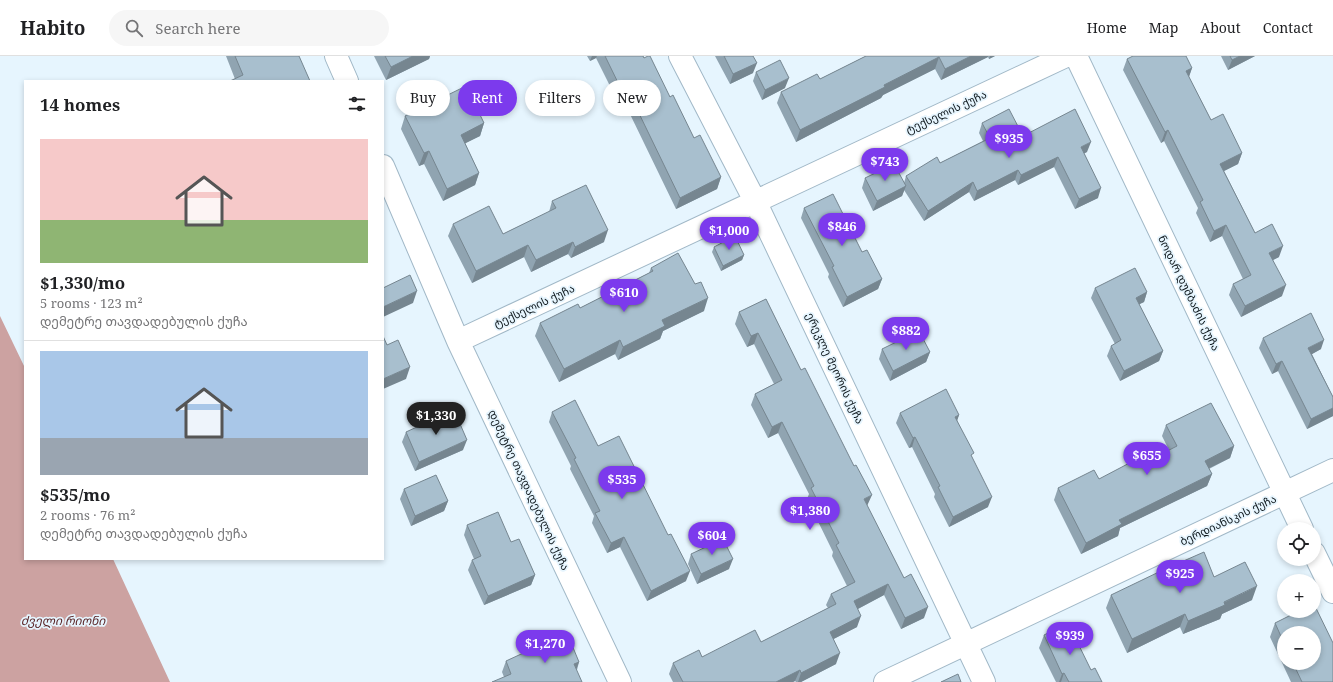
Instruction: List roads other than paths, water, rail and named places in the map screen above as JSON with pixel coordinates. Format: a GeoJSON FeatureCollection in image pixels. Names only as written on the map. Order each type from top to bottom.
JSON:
{"type":"FeatureCollection","features":[{"type":"Feature","properties":{"kind":"street"},"geometry":{"type":"LineString","coordinates":[[336,56],[347,80]]}},
{"type":"Feature","properties":{"kind":"street","name":"ერეკლე მეორის ქუჩა"},"geometry":{"type":"LineString","coordinates":[[680,56],[755,201],[984,682]]}},
{"type":"Feature","properties":{"kind":"street","name":"ტექსელის ქუჩა"},"geometry":{"type":"LineString","coordinates":[[458,341],[1066,56]]}},
{"type":"Feature","properties":{"kind":"street","name":"ნოდარ დუმბაძის ქუჩა"},"geometry":{"type":"LineString","coordinates":[[1076,56],[1299,522]]}},
{"type":"Feature","properties":{"kind":"street","name":"დემეტრე თავდადებულის ქუჩა"},"geometry":{"type":"LineString","coordinates":[[384,168],[458,341],[620,682]]}},
{"type":"Feature","properties":{"kind":"street","name":"ბერდიანსკის ქუჩა"},"geometry":{"type":"LineString","coordinates":[[885,682],[1333,470]]}},
{"type":"Feature","properties":{"kind":"street"},"geometry":{"type":"LineString","coordinates":[[1320,566],[1333,592]]}},
{"type":"Feature","properties":{"kind":"water","name":"ძველი რიონი"},"geometry":{"type":"Polygon","coordinates":[[[0,316],[24,366],[24,560],[113,560],[170,682],[0,682],[0,316]]]}}]}
